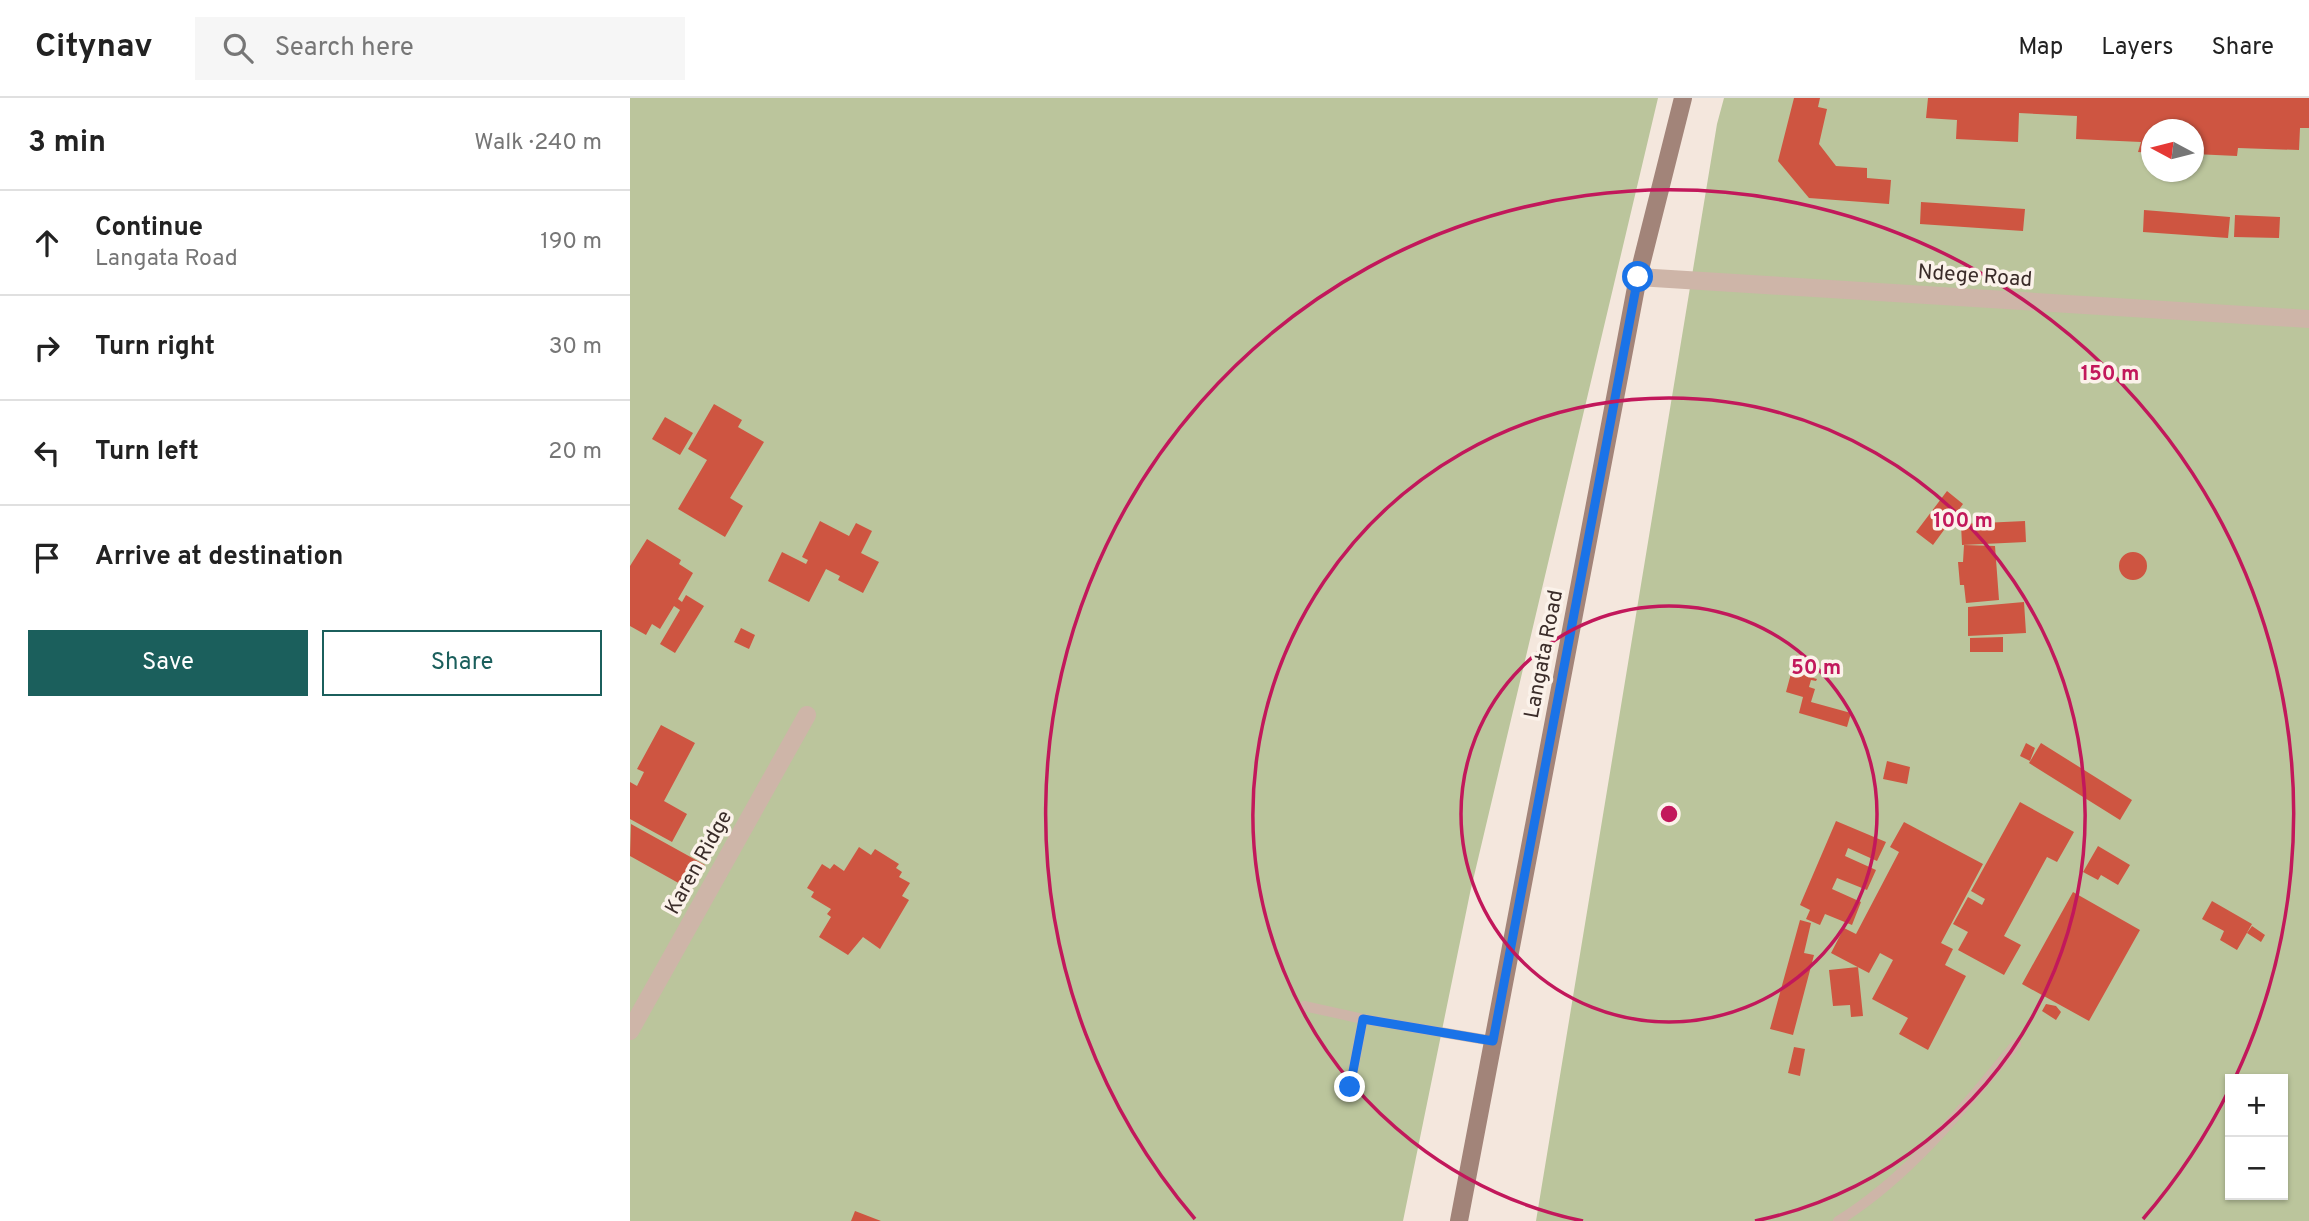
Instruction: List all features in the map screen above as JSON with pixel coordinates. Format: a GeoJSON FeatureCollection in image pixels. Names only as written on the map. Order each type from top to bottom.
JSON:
{"type":"FeatureCollection","features":[{"type":"Feature","properties":{"kind":"main road","name":"Langata Road"},"geometry":{"type":"LineString","coordinates":[[1459,1221],[1638,277],[1683,98]]}},
{"type":"Feature","properties":{"kind":"street","name":"Ndege Road"},"geometry":{"type":"LineString","coordinates":[[1638,277],[2309,319]]}},
{"type":"Feature","properties":{"kind":"street","name":"Karen Ridge"},"geometry":{"type":"LineString","coordinates":[[630,1031],[807,715]]}},
{"type":"Feature","properties":{"kind":"lane"},"geometry":{"type":"LineString","coordinates":[[1304,1006],[1493,1041]]}},
{"type":"Feature","properties":{"kind":"lane"},"geometry":{"type":"LineString","coordinates":[[1350,1087],[1363,1019]]}},
{"type":"Feature","properties":{"kind":"lane"},"geometry":{"type":"LineString","coordinates":[[1838,1221],[1863,1206],[1946,1129],[2016,1045]]}},
{"type":"Feature","properties":{"kind":"green space"},"geometry":{"type":"Polygon","coordinates":[[[630,98],[1658,98],[1470,893],[1403,1221],[630,1221],[630,98]]]}},
{"type":"Feature","properties":{"kind":"green space"},"geometry":{"type":"Polygon","coordinates":[[[1724,98],[2309,98],[2309,1221],[1536,1221],[1717,124],[1724,98]]]}},
{"type":"Feature","properties":{"kind":"building"},"geometry":{"type":"Polygon","coordinates":[[[1794,98],[1820,98],[1818,107],[1827,109],[1819,144],[1836,166],[1867,168],[1867,178],[1891,180],[1889,204],[1809,198],[1778,161],[1794,98]]]}},
{"type":"Feature","properties":{"kind":"building"},"geometry":{"type":"Polygon","coordinates":[[[1928,98],[2309,98],[2309,128],[2300,128],[2299,150],[2238,148],[2237,156],[2204,154],[2204,119],[2141,119],[2141,142],[2076,139],[2077,116],[2019,113],[2018,142],[1956,139],[1957,120],[1926,118],[1928,98]]]}},
{"type":"Feature","properties":{"kind":"building"},"geometry":{"type":"Polygon","coordinates":[[[1921,202],[2025,209],[2023,231],[1920,224],[1921,202]]]}},
{"type":"Feature","properties":{"kind":"building"},"geometry":{"type":"Polygon","coordinates":[[[2144,210],[2230,217],[2228,238],[2143,232],[2144,210]]]}},
{"type":"Feature","properties":{"kind":"building"},"geometry":{"type":"Polygon","coordinates":[[[2235,215],[2280,217],[2279,238],[2234,237],[2235,215]]]}},
{"type":"Feature","properties":{"kind":"building"},"geometry":{"type":"Polygon","coordinates":[[[714,404],[742,420],[738,427],[764,442],[730,498],[743,506],[725,537],[678,509],[707,460],[688,449],[714,404]]]}},
{"type":"Feature","properties":{"kind":"building"},"geometry":{"type":"Polygon","coordinates":[[[665,417],[693,433],[680,455],[652,439],[665,417]]]}},
{"type":"Feature","properties":{"kind":"building"},"geometry":{"type":"Polygon","coordinates":[[[1947,491],[1963,504],[1933,545],[1916,532],[1947,491]]]}},
{"type":"Feature","properties":{"kind":"building"},"geometry":{"type":"Polygon","coordinates":[[[820,521],[849,536],[856,523],[872,531],[861,553],[879,562],[863,593],[838,580],[840,576],[826,569],[809,602],[768,581],[782,552],[806,564],[808,560],[802,557],[820,521]]]}},
{"type":"Feature","properties":{"kind":"building"},"geometry":{"type":"Polygon","coordinates":[[[2025,521],[2026,542],[1962,545],[1961,524],[2025,521]]]}},
{"type":"Feature","properties":{"kind":"building"},"geometry":{"type":"Polygon","coordinates":[[[647,539],[681,560],[679,564],[693,573],[678,599],[682,602],[686,595],[704,606],[675,653],[660,644],[680,610],[674,606],[660,629],[652,624],[646,635],[630,626],[630,566],[647,539]]]}},
{"type":"Feature","properties":{"kind":"building"},"geometry":{"type":"Polygon","coordinates":[[[1964,545],[1995,546],[1999,600],[1966,603],[1964,585],[1960,585],[1958,562],[1963,562],[1964,545]]]}},
{"type":"Feature","properties":{"kind":"building"},"geometry":{"type":"Polygon","coordinates":[[[2133,552],[2143,556],[2147,566],[2143,576],[2133,580],[2123,576],[2119,566],[2123,556],[2133,552]]]}},
{"type":"Feature","properties":{"kind":"building"},"geometry":{"type":"Polygon","coordinates":[[[2024,602],[2026,633],[1968,636],[1968,607],[2024,602]]]}},
{"type":"Feature","properties":{"kind":"building"},"geometry":{"type":"Polygon","coordinates":[[[741,628],[755,635],[749,649],[734,642],[741,628]]]}},
{"type":"Feature","properties":{"kind":"building"},"geometry":{"type":"Polygon","coordinates":[[[2003,637],[2003,652],[1970,652],[1970,638],[2003,637]]]}},
{"type":"Feature","properties":{"kind":"building"},"geometry":{"type":"Polygon","coordinates":[[[1796,655],[1814,660],[1810,677],[1817,679],[1811,680],[1809,687],[1815,689],[1811,702],[1851,713],[1847,727],[1799,713],[1803,697],[1786,692],[1796,655]]]}},
{"type":"Feature","properties":{"kind":"building"},"geometry":{"type":"Polygon","coordinates":[[[661,725],[695,743],[664,801],[687,814],[672,842],[630,819],[630,782],[637,786],[644,772],[637,769],[661,725]]]}},
{"type":"Feature","properties":{"kind":"building"},"geometry":{"type":"Polygon","coordinates":[[[2026,743],[2035,748],[2030,761],[2020,756],[2026,743]]]}},
{"type":"Feature","properties":{"kind":"building"},"geometry":{"type":"Polygon","coordinates":[[[2041,743],[2132,800],[2120,820],[2029,763],[2041,743]]]}},
{"type":"Feature","properties":{"kind":"building"},"geometry":{"type":"Polygon","coordinates":[[[1887,761],[1910,767],[1907,784],[1883,779],[1887,761]]]}},
{"type":"Feature","properties":{"kind":"building"},"geometry":{"type":"Polygon","coordinates":[[[2020,802],[2074,832],[2057,862],[2047,857],[2004,936],[2021,945],[2004,975],[1958,950],[1968,932],[1953,924],[1968,897],[1982,905],[1985,899],[1971,891],[2020,802]]]}},
{"type":"Feature","properties":{"kind":"building"},"geometry":{"type":"Polygon","coordinates":[[[1836,821],[1886,842],[1877,861],[1848,848],[1845,856],[1876,870],[1867,890],[1837,878],[1832,889],[1861,902],[1852,925],[1825,914],[1820,925],[1806,919],[1810,910],[1800,905],[1836,821]]]}},
{"type":"Feature","properties":{"kind":"building"},"geometry":{"type":"Polygon","coordinates":[[[1904,822],[1983,864],[1941,943],[1953,949],[1945,965],[1966,976],[1928,1050],[1899,1034],[1908,1018],[1872,999],[1893,960],[1880,953],[1869,973],[1831,953],[1844,928],[1856,934],[1899,852],[1890,847],[1904,822]]]}},
{"type":"Feature","properties":{"kind":"building"},"geometry":{"type":"Polygon","coordinates":[[[631,824],[705,865],[691,890],[630,856],[631,824]]]}},
{"type":"Feature","properties":{"kind":"building"},"geometry":{"type":"Polygon","coordinates":[[[2098,846],[2130,865],[2118,885],[2101,875],[2098,880],[2083,872],[2098,846]]]}},
{"type":"Feature","properties":{"kind":"building"},"geometry":{"type":"Polygon","coordinates":[[[859,847],[871,855],[875,849],[899,864],[896,868],[902,872],[899,877],[910,883],[902,896],[909,900],[880,949],[863,937],[848,955],[819,937],[831,917],[827,914],[831,909],[811,897],[814,892],[807,888],[822,864],[830,869],[834,864],[844,871],[859,847]]]}},
{"type":"Feature","properties":{"kind":"building"},"geometry":{"type":"Polygon","coordinates":[[[2073,892],[2140,930],[2089,1021],[2022,984],[2073,892]]]}},
{"type":"Feature","properties":{"kind":"building"},"geometry":{"type":"Polygon","coordinates":[[[2212,901],[2252,924],[2237,950],[2220,940],[2224,931],[2202,919],[2212,901]]]}},
{"type":"Feature","properties":{"kind":"building"},"geometry":{"type":"Polygon","coordinates":[[[1800,920],[1811,923],[1804,953],[1814,955],[1793,1035],[1770,1029],[1800,920]]]}},
{"type":"Feature","properties":{"kind":"building"},"geometry":{"type":"Polygon","coordinates":[[[2252,926],[2265,935],[2261,942],[2247,933],[2252,926]]]}},
{"type":"Feature","properties":{"kind":"building"},"geometry":{"type":"Polygon","coordinates":[[[1858,967],[1863,1016],[1851,1017],[1850,1005],[1833,1006],[1829,970],[1858,967]]]}},
{"type":"Feature","properties":{"kind":"building"},"geometry":{"type":"Polygon","coordinates":[[[2046,1004],[2056,1006],[2061,1012],[2056,1020],[2042,1011],[2046,1004]]]}},
{"type":"Feature","properties":{"kind":"building"},"geometry":{"type":"Polygon","coordinates":[[[1794,1047],[1805,1049],[1800,1076],[1788,1073],[1794,1047]]]}},
{"type":"Feature","properties":{"kind":"building"},"geometry":{"type":"Polygon","coordinates":[[[855,1211],[881,1221],[851,1221],[855,1211]]]}},
{"type":"Feature","properties":{"kind":"route"},"geometry":{"type":"LineString","coordinates":[[1350,1087],[1363,1019],[1493,1041],[1638,277]]}}]}
